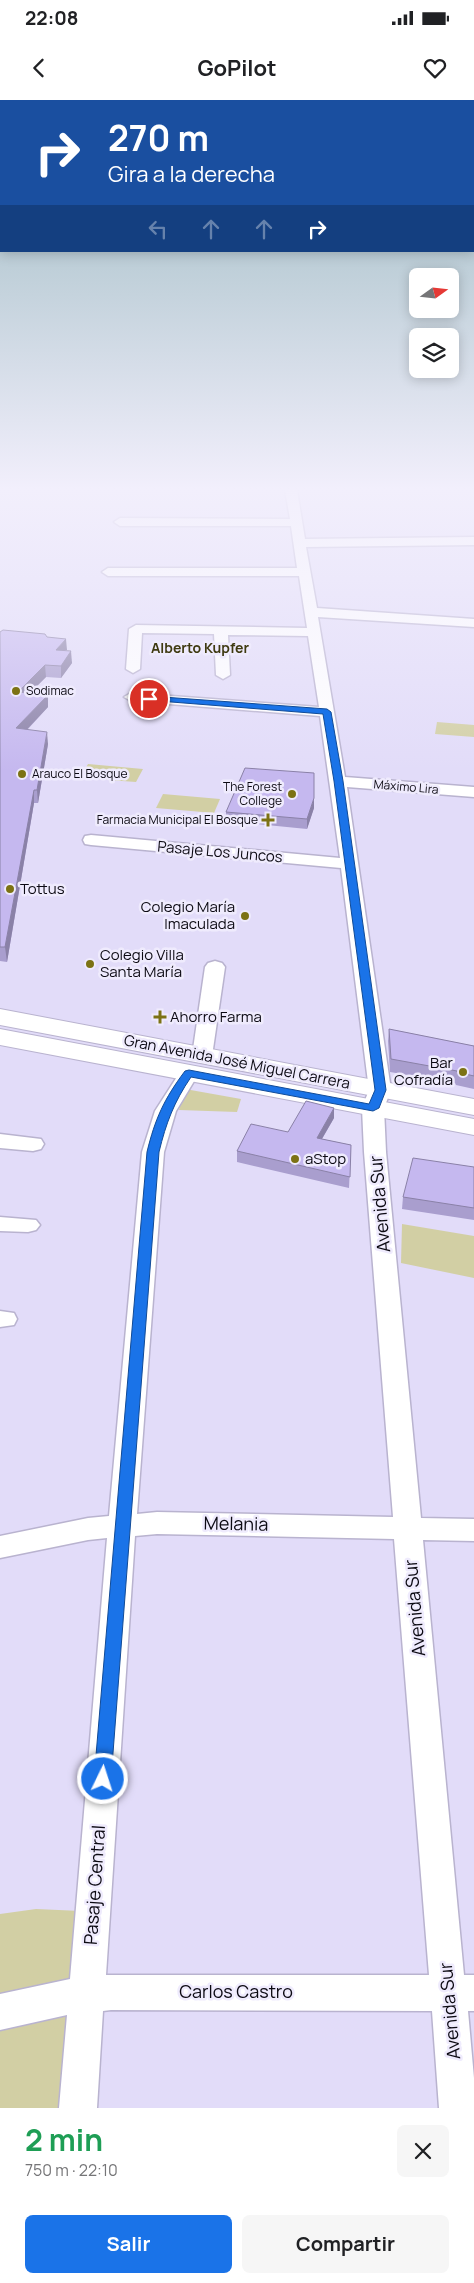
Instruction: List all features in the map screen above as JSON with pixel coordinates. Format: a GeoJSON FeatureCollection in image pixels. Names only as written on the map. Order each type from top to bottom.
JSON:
{"type":"FeatureCollection","features":[{"type":"Feature","properties":{"kind":"main road","name":"Gran Avenida José Miguel Carrera"},"geometry":{"type":"LineString","coordinates":[[0,1017],[195,1064],[377,1099],[474,1127]]}},
{"type":"Feature","properties":{"kind":"main road","name":"Gran Avenida José Miguel Carrera"},"geometry":{"type":"LineString","coordinates":[[0,1037],[195,1064]]}},
{"type":"Feature","properties":{"kind":"main road","name":"Gran Avenida José Miguel Carrera"},"geometry":{"type":"LineString","coordinates":[[377,1099],[474,1107]]}},
{"type":"Feature","properties":{"kind":"street","name":"Avenida Sur"},"geometry":{"type":"LineString","coordinates":[[306,584],[350,864],[377,1099],[408,1528],[461,1993],[458,2108]]}},
{"type":"Feature","properties":{"kind":"street"},"geometry":{"type":"LineString","coordinates":[[310,612],[474,624]]}},
{"type":"Feature","properties":{"kind":"street"},"geometry":{"type":"LineString","coordinates":[[133,669],[136,629],[314,632]]}},
{"type":"Feature","properties":{"kind":"street"},"geometry":{"type":"LineString","coordinates":[[221,630],[222,675]]}},
{"type":"Feature","properties":{"kind":"street"},"geometry":{"type":"LineString","coordinates":[[130,697],[327,712]]}},
{"type":"Feature","properties":{"kind":"street","name":"Máximo Lira"},"geometry":{"type":"LineString","coordinates":[[338,781],[474,792]]}},
{"type":"Feature","properties":{"kind":"street","name":"Pasaje Los Juncos"},"geometry":{"type":"LineString","coordinates":[[91,840],[350,864]]}},
{"type":"Feature","properties":{"kind":"street"},"geometry":{"type":"LineString","coordinates":[[195,1064],[214,967]]}},
{"type":"Feature","properties":{"kind":"street","name":"Pasaje Central"},"geometry":{"type":"LineString","coordinates":[[78,2108],[122,1524],[153,1152],[167,1105],[195,1064]]}},
{"type":"Feature","properties":{"kind":"street"},"geometry":{"type":"LineString","coordinates":[[0,1141],[33,1144]]}},
{"type":"Feature","properties":{"kind":"street"},"geometry":{"type":"LineString","coordinates":[[0,1224],[28,1225]]}},
{"type":"Feature","properties":{"kind":"street","name":"Melania"},"geometry":{"type":"LineString","coordinates":[[0,1546],[122,1524],[157,1523],[474,1530]]}},
{"type":"Feature","properties":{"kind":"street","name":"Carlos Castro"},"geometry":{"type":"LineString","coordinates":[[0,2012],[87,1994],[135,1992],[461,1993]]}},
{"type":"Feature","properties":{"kind":"shaded area"},"geometry":{"type":"Polygon","coordinates":[[[437,722],[474,725],[474,737],[435,734],[437,722]]]}},
{"type":"Feature","properties":{"kind":"shaded area"},"geometry":{"type":"Polygon","coordinates":[[[88,764],[143,769],[136,782],[80,778],[88,764]]]}},
{"type":"Feature","properties":{"kind":"shaded area"},"geometry":{"type":"Polygon","coordinates":[[[163,794],[220,799],[214,813],[156,808],[163,794]]]}},
{"type":"Feature","properties":{"kind":"shaded area"},"geometry":{"type":"Polygon","coordinates":[[[185,1089],[241,1099],[237,1112],[179,1110],[185,1089]]]}},
{"type":"Feature","properties":{"kind":"shaded area"},"geometry":{"type":"Polygon","coordinates":[[[402,1224],[474,1236],[474,1278],[401,1263],[402,1224]]]}},
{"type":"Feature","properties":{"kind":"shaded area"},"geometry":{"type":"Polygon","coordinates":[[[36,1909],[81,1911],[61,2108],[0,2108],[0,1914],[36,1909]]]}},
{"type":"Feature","properties":{"kind":"building"},"geometry":{"type":"Polygon","coordinates":[[[3,630],[45,634],[47,637],[66,639],[56,650],[71,651],[61,666],[45,665],[18,692],[48,695],[16,728],[47,732],[37,790],[34,790],[5,947],[0,947],[0,632],[3,630]]]}},
{"type":"Feature","properties":{"kind":"building"},"geometry":{"type":"Polygon","coordinates":[[[245,768],[314,773],[314,798],[307,819],[226,812],[245,768]]]}},
{"type":"Feature","properties":{"kind":"building"},"geometry":{"type":"Polygon","coordinates":[[[389,1029],[474,1046],[474,1076],[391,1059],[389,1029]]]}},
{"type":"Feature","properties":{"kind":"building"},"geometry":{"type":"Polygon","coordinates":[[[306,1101],[334,1108],[317,1138],[351,1145],[350,1177],[237,1151],[251,1124],[288,1132],[306,1101]]]}},
{"type":"Feature","properties":{"kind":"building"},"geometry":{"type":"Polygon","coordinates":[[[413,1158],[474,1167],[474,1208],[403,1197],[413,1158]]]}},
{"type":"Feature","properties":{"kind":"place","name":"Sodimac"},"geometry":{"type":"Point","coordinates":[16,691]}},
{"type":"Feature","properties":{"kind":"place","name":"Arauco El Bosque"},"geometry":{"type":"Point","coordinates":[22,774]}},
{"type":"Feature","properties":{"kind":"place","name":"The Forest College"},"geometry":{"type":"Point","coordinates":[292,794]}},
{"type":"Feature","properties":{"kind":"place","name":"Farmacia Municipal El Bosque"},"geometry":{"type":"Point","coordinates":[268,820]}},
{"type":"Feature","properties":{"kind":"place","name":"Tottus"},"geometry":{"type":"Point","coordinates":[10,889]}},
{"type":"Feature","properties":{"kind":"place","name":"Colegio María Imaculada"},"geometry":{"type":"Point","coordinates":[245,916]}},
{"type":"Feature","properties":{"kind":"place","name":"Colegio Villa Santa María"},"geometry":{"type":"Point","coordinates":[90,964]}},
{"type":"Feature","properties":{"kind":"place","name":"Ahorro Farma"},"geometry":{"type":"Point","coordinates":[160,1017]}},
{"type":"Feature","properties":{"kind":"place","name":"Bar Cofradía"},"geometry":{"type":"Point","coordinates":[463,1072]}},
{"type":"Feature","properties":{"kind":"place","name":"aStop"},"geometry":{"type":"Point","coordinates":[295,1159]}},
{"type":"Feature","properties":{"kind":"district","name":"Alberto Kupfer"},"geometry":{"type":"Point","coordinates":[200,648]}},
{"type":"Feature","properties":{"kind":"route"},"geometry":{"type":"LineString","coordinates":[[103,1779],[153,1152],[156,1136],[167,1105],[189,1073],[373,1108],[380,1090],[327,712],[149,699]]}}]}
